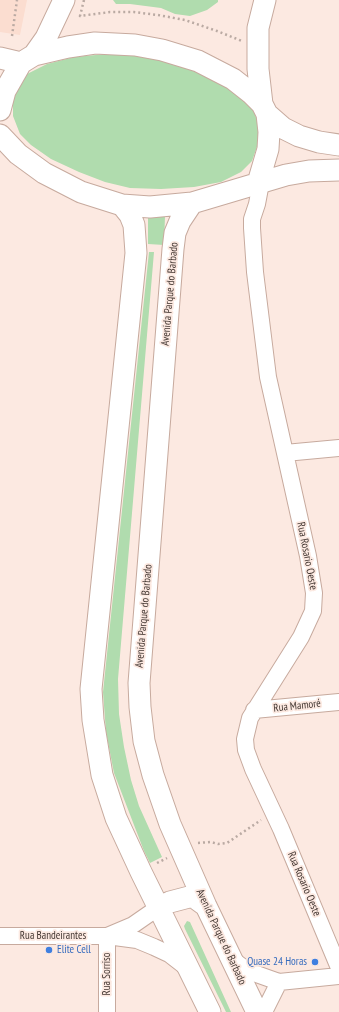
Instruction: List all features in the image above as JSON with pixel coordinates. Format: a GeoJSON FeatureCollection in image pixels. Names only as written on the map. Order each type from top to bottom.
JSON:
{"type":"FeatureCollection","features":[{"type":"Feature","properties":{"kind":"main road"},"geometry":{"type":"LineString","coordinates":[[0,110],[5,91],[28,59],[46,38],[64,0]]}},
{"type":"Feature","properties":{"kind":"main road"},"geometry":{"type":"LineString","coordinates":[[258,183],[268,148],[269,132],[258,69],[258,28],[265,0]]}},
{"type":"Feature","properties":{"kind":"main road"},"geometry":{"type":"LineString","coordinates":[[0,58],[28,59],[68,48],[95,43],[135,45],[162,50],[198,61],[233,79],[283,128],[299,136],[319,142],[339,145]]}},
{"type":"Feature","properties":{"kind":"main road"},"geometry":{"type":"LineString","coordinates":[[0,133],[18,154],[44,173],[80,192],[122,205],[150,207],[192,204],[258,183],[309,170],[339,170]]}},
{"type":"Feature","properties":{"kind":"main road","name":"Avenida Parque do Barbado"},"geometry":{"type":"LineString","coordinates":[[192,204],[180,221],[175,233],[173,249],[139,683],[144,741],[153,775],[170,824],[206,906],[257,1012]]}},
{"type":"Feature","properties":{"kind":"main road"},"geometry":{"type":"LineString","coordinates":[[122,205],[130,215],[134,225],[136,253],[91,689],[94,727],[102,775],[116,818],[210,1012]]}},
{"type":"Feature","properties":{"kind":"main road"},"geometry":{"type":"LineString","coordinates":[[159,907],[188,897],[195,898],[206,906]]}},
{"type":"Feature","properties":{"kind":"street","name":"Rua Rosario Oeste"},"geometry":{"type":"LineString","coordinates":[[258,183],[260,188],[252,219],[255,272],[268,377],[314,593],[313,611],[301,637],[254,710],[247,729],[245,739],[246,750],[253,770],[274,815],[339,968]]}},
{"type":"Feature","properties":{"kind":"street"},"geometry":{"type":"LineString","coordinates":[[285,454],[339,448]]}},
{"type":"Feature","properties":{"kind":"street","name":"Rua Mamoré"},"geometry":{"type":"LineString","coordinates":[[254,710],[339,702]]}},
{"type":"Feature","properties":{"kind":"street","name":"Rua Bandeirantes"},"geometry":{"type":"LineString","coordinates":[[107,936],[133,925],[159,907]]}},
{"type":"Feature","properties":{"kind":"street","name":"Rua Bandeirantes"},"geometry":{"type":"LineString","coordinates":[[0,936],[107,936],[137,940],[169,954],[190,970]]}},
{"type":"Feature","properties":{"kind":"street","name":"Rua Sorriso"},"geometry":{"type":"LineString","coordinates":[[107,936],[107,1012]]}},
{"type":"Feature","properties":{"kind":"street"},"geometry":{"type":"LineString","coordinates":[[233,960],[248,971],[279,982],[339,976]]}},
{"type":"Feature","properties":{"kind":"street"},"geometry":{"type":"LineString","coordinates":[[264,1012],[279,982]]}},
{"type":"Feature","properties":{"kind":"path"},"geometry":{"type":"LineString","coordinates":[[12,36],[17,0]]}},
{"type":"Feature","properties":{"kind":"path"},"geometry":{"type":"LineString","coordinates":[[84,0],[80,16],[110,12],[134,12],[164,16],[185,20],[217,31],[247,44]]}},
{"type":"Feature","properties":{"kind":"path"},"geometry":{"type":"LineString","coordinates":[[141,872],[193,844],[202,842],[218,844],[227,843],[261,821],[274,815]]}},
{"type":"Feature","properties":{"kind":"shaded area"},"geometry":{"type":"Polygon","coordinates":[[[0,0],[27,0],[20,35],[0,32],[0,0]]]}},
{"type":"Feature","properties":{"kind":"green space"},"geometry":{"type":"Polygon","coordinates":[[[113,0],[218,0],[218,2],[207,10],[190,16],[175,14],[161,8],[130,4],[116,4],[113,0]]]}},
{"type":"Feature","properties":{"kind":"green space"},"geometry":{"type":"Polygon","coordinates":[[[107,54],[138,54],[189,67],[239,92],[254,111],[259,128],[259,141],[252,161],[241,172],[221,182],[194,187],[161,189],[130,188],[105,182],[79,172],[51,159],[31,145],[20,134],[13,116],[13,103],[17,86],[27,74],[47,64],[74,57],[107,54]]]}},
{"type":"Feature","properties":{"kind":"green space"},"geometry":{"type":"Polygon","coordinates":[[[148,216],[165,216],[164,245],[148,244],[148,216]]]}},
{"type":"Feature","properties":{"kind":"green space"},"geometry":{"type":"Polygon","coordinates":[[[149,252],[154,252],[118,679],[119,714],[131,780],[139,806],[162,857],[150,863],[114,773],[106,732],[103,692],[149,252]]]}},
{"type":"Feature","properties":{"kind":"green space"},"geometry":{"type":"Polygon","coordinates":[[[187,921],[190,922],[231,1012],[226,1012],[185,929],[184,926],[187,921]]]}},
{"type":"Feature","properties":{"kind":"place","name":"Elite Cell"},"geometry":{"type":"Point","coordinates":[49,950]}},
{"type":"Feature","properties":{"kind":"place","name":"Quase 24 Horas"},"geometry":{"type":"Point","coordinates":[315,962]}}]}
